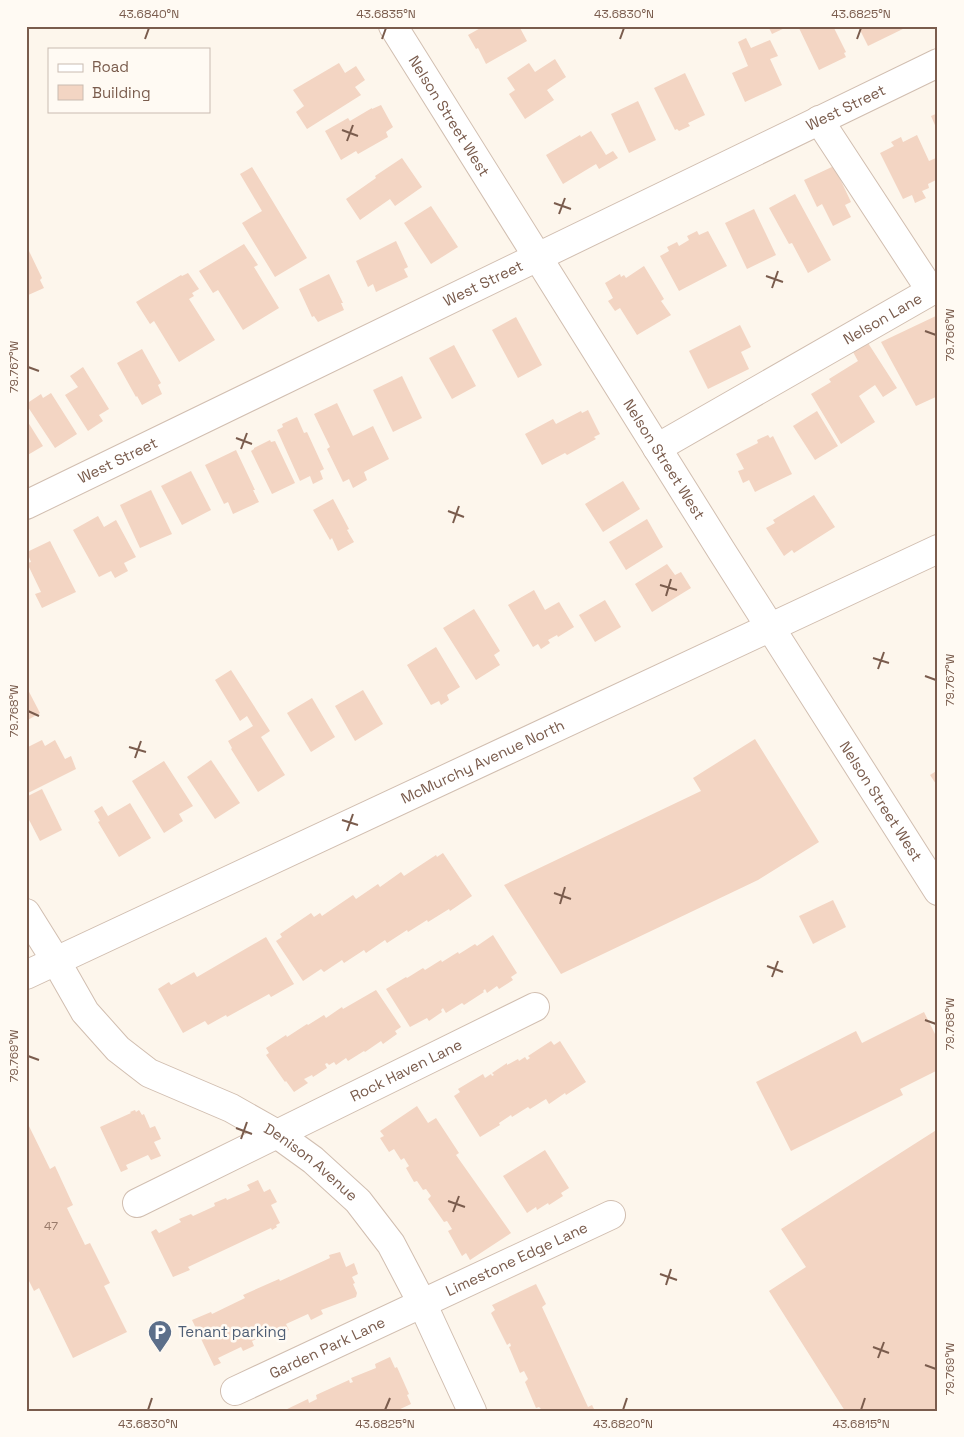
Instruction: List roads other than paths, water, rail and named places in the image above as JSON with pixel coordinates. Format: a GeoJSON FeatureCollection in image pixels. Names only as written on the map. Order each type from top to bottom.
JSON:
{"type":"FeatureCollection","features":[{"type":"Feature","properties":{"kind":"street","name":"Nelson Street West"},"geometry":{"type":"LineString","coordinates":[[393,26],[769,627],[938,891]]}},
{"type":"Feature","properties":{"kind":"street","name":"West Street"},"geometry":{"type":"LineString","coordinates":[[26,504],[938,63]]}},
{"type":"Feature","properties":{"kind":"street","name":"Nelson Lane"},"geometry":{"type":"LineString","coordinates":[[657,448],[931,291],[819,120]]}},
{"type":"Feature","properties":{"kind":"street","name":"McMurchy Avenue North"},"geometry":{"type":"LineString","coordinates":[[26,975],[938,549]]}},
{"type":"Feature","properties":{"kind":"street","name":"Denison Avenue"},"geometry":{"type":"LineString","coordinates":[[26,913],[85,1012],[118,1049],[149,1072],[231,1108],[276,1134],[313,1160],[358,1201],[391,1244],[422,1303],[472,1411]]}},
{"type":"Feature","properties":{"kind":"street","name":"Rock Haven Lane"},"geometry":{"type":"LineString","coordinates":[[137,1202],[535,1007]]}},
{"type":"Feature","properties":{"kind":"street","name":"Limestone Edge Lane"},"geometry":{"type":"LineString","coordinates":[[422,1303],[611,1215]]}},
{"type":"Feature","properties":{"kind":"street","name":"Garden Park Lane"},"geometry":{"type":"LineString","coordinates":[[234,1391],[422,1303]]}},
{"type":"Feature","properties":{"kind":"place","name":"Tenant parking"},"geometry":{"type":"Point","coordinates":[160,1353]}}]}
